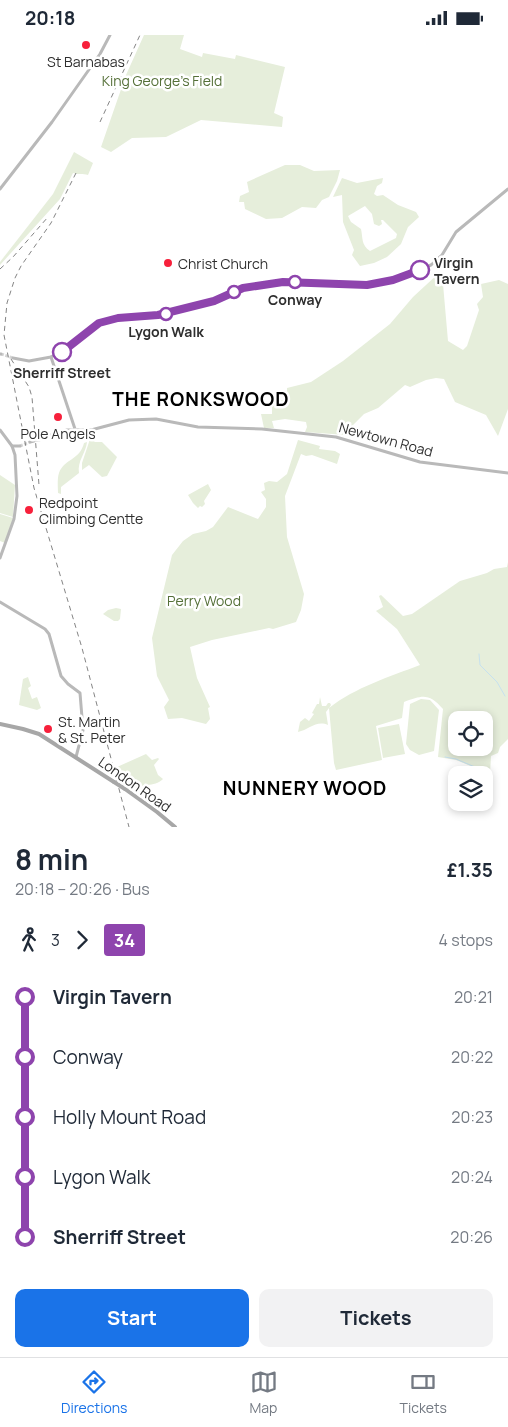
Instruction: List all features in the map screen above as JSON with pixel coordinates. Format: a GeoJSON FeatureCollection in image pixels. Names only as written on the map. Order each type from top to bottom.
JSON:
{"type":"FeatureCollection","features":[{"type":"Feature","properties":{"kind":"main road"},"geometry":{"type":"LineString","coordinates":[[0,189],[45,131],[100,54],[110,35]]}},
{"type":"Feature","properties":{"kind":"main road"},"geometry":{"type":"LineString","coordinates":[[13,358],[29,361],[51,357],[70,347],[99,323],[118,318],[158,315],[214,301],[243,288],[283,282],[367,285],[399,278],[431,265],[442,255],[456,232],[508,189]]}},
{"type":"Feature","properties":{"kind":"main road"},"geometry":{"type":"LineString","coordinates":[[51,357],[75,429]]}},
{"type":"Feature","properties":{"kind":"main road","name":"Newtown Road"},"geometry":{"type":"LineString","coordinates":[[40,439],[75,429],[91,430],[129,420],[153,418],[198,427],[241,428],[344,438],[410,459],[440,465],[508,473]]}},
{"type":"Feature","properties":{"kind":"main road"},"geometry":{"type":"LineString","coordinates":[[0,432],[8,438],[12,445],[16,469],[16,511],[0,558]]}},
{"type":"Feature","properties":{"kind":"main road"},"geometry":{"type":"LineString","coordinates":[[12,445],[20,446]]}},
{"type":"Feature","properties":{"kind":"main road"},"geometry":{"type":"LineString","coordinates":[[0,602],[45,629],[49,635],[62,676],[68,684],[80,693],[83,730],[76,757]]}},
{"type":"Feature","properties":{"kind":"main road","name":"London Road"},"geometry":{"type":"LineString","coordinates":[[0,724],[34,732],[125,789],[175,827]]}},
{"type":"Feature","properties":{"kind":"green space","name":"King George's Field"},"geometry":{"type":"Polygon","coordinates":[[[144,35],[184,35],[180,49],[202,57],[203,53],[235,59],[236,55],[285,67],[274,113],[283,117],[282,127],[201,120],[166,137],[132,138],[111,152],[101,147],[126,75],[144,35]]]}},
{"type":"Feature","properties":{"kind":"green space"},"geometry":{"type":"Polygon","coordinates":[[[74,152],[93,163],[88,175],[73,173],[60,199],[0,265],[0,262],[53,194],[74,152]]]}},
{"type":"Feature","properties":{"kind":"green space"},"geometry":{"type":"Polygon","coordinates":[[[285,165],[300,165],[314,171],[340,170],[329,197],[322,200],[316,208],[302,207],[282,218],[266,219],[245,209],[244,202],[239,202],[240,196],[249,192],[247,182],[285,165]]]}},
{"type":"Feature","properties":{"kind":"green space"},"geometry":{"type":"Polygon","coordinates":[[[342,178],[357,183],[383,178],[382,183],[377,186],[374,194],[377,196],[383,195],[398,205],[416,212],[419,217],[408,227],[401,244],[387,257],[374,263],[360,266],[352,255],[354,250],[343,222],[342,195],[333,197],[342,178]],[[365,206],[348,216],[351,222],[361,229],[364,244],[370,251],[396,238],[397,234],[383,220],[381,220],[382,224],[379,226],[374,224],[372,214],[365,206]]]}},
{"type":"Feature","properties":{"kind":"green space"},"geometry":{"type":"Polygon","coordinates":[[[439,273],[443,284],[448,341],[463,350],[467,346],[479,310],[477,304],[483,297],[481,284],[499,280],[508,284],[508,409],[498,436],[486,415],[455,402],[444,379],[436,378],[410,387],[405,385],[378,408],[364,414],[346,435],[305,432],[306,422],[285,419],[272,421],[274,428],[264,428],[261,414],[272,414],[272,400],[287,400],[287,388],[311,382],[343,361],[390,324],[413,297],[439,273]]]}},
{"type":"Feature","properties":{"kind":"green space"},"geometry":{"type":"Polygon","coordinates":[[[90,439],[95,442],[102,442],[117,457],[107,476],[102,477],[89,465],[82,470],[82,463],[90,439]]]}},
{"type":"Feature","properties":{"kind":"green space","name":"Perry Wood"},"geometry":{"type":"Polygon","coordinates":[[[298,440],[320,446],[319,449],[335,451],[340,454],[337,464],[312,455],[306,456],[301,454],[285,496],[287,537],[304,594],[301,610],[296,622],[273,629],[269,628],[212,640],[190,647],[197,678],[210,707],[208,708],[210,719],[206,724],[182,718],[168,719],[164,707],[169,700],[157,676],[152,638],[172,555],[183,541],[193,534],[213,527],[228,507],[258,519],[266,507],[266,499],[261,492],[265,490],[264,483],[269,481],[277,482],[287,474],[298,440]]]}},
{"type":"Feature","properties":{"kind":"green space"},"geometry":{"type":"Polygon","coordinates":[[[87,442],[79,465],[79,473],[61,487],[61,494],[58,493],[58,478],[61,468],[79,453],[84,443],[87,442]]]}},
{"type":"Feature","properties":{"kind":"green space"},"geometry":{"type":"Polygon","coordinates":[[[0,475],[15,485],[13,517],[0,513],[0,475]]]}},
{"type":"Feature","properties":{"kind":"green space"},"geometry":{"type":"Polygon","coordinates":[[[208,484],[211,490],[204,501],[205,504],[198,508],[188,495],[208,484]]]}},
{"type":"Feature","properties":{"kind":"green space"},"geometry":{"type":"Polygon","coordinates":[[[0,514],[13,518],[5,543],[0,541],[0,514]]]}},
{"type":"Feature","properties":{"kind":"green space"},"geometry":{"type":"Polygon","coordinates":[[[508,562],[508,739],[500,747],[498,753],[493,755],[493,711],[448,711],[448,756],[491,756],[490,766],[471,766],[456,760],[438,757],[443,709],[434,700],[421,697],[404,702],[402,718],[376,726],[382,760],[336,770],[329,708],[361,688],[420,665],[397,629],[376,611],[383,607],[379,596],[381,595],[403,616],[412,614],[460,581],[494,569],[507,567],[508,562]]]}},
{"type":"Feature","properties":{"kind":"green space"},"geometry":{"type":"Polygon","coordinates":[[[121,609],[118,621],[114,621],[103,614],[108,610],[121,609]]]}},
{"type":"Feature","properties":{"kind":"green space"},"geometry":{"type":"Polygon","coordinates":[[[28,677],[31,686],[28,688],[32,699],[37,697],[41,708],[37,710],[19,705],[23,679],[28,677]]]}},
{"type":"Feature","properties":{"kind":"green space"},"geometry":{"type":"Polygon","coordinates":[[[320,697],[322,706],[326,706],[328,703],[331,705],[326,712],[328,725],[316,724],[298,732],[300,722],[305,718],[309,721],[314,714],[312,713],[317,704],[319,704],[320,697]]]}},
{"type":"Feature","properties":{"kind":"green space"},"geometry":{"type":"Polygon","coordinates":[[[421,699],[430,700],[439,710],[434,751],[419,755],[410,750],[406,744],[410,704],[421,699]]]}},
{"type":"Feature","properties":{"kind":"green space"},"geometry":{"type":"Polygon","coordinates":[[[399,724],[405,754],[383,758],[378,728],[399,724]]]}},
{"type":"Feature","properties":{"kind":"green space"},"geometry":{"type":"Polygon","coordinates":[[[146,754],[152,760],[159,759],[154,765],[158,775],[163,779],[131,791],[119,781],[117,767],[146,754]]]}},
{"type":"Feature","properties":{"kind":"waterway"},"geometry":{"type":"LineString","coordinates":[[479,654],[480,665],[497,682],[505,696]]}},
{"type":"Feature","properties":{"kind":"waterway"},"geometry":{"type":"LineString","coordinates":[[445,757],[473,766]]}},
{"type":"Feature","properties":{"kind":"tunnel"},"geometry":{"type":"LineString","coordinates":[[1,354],[13,358]]}},
{"type":"Feature","properties":{"kind":"tunnel"},"geometry":{"type":"LineString","coordinates":[[20,446],[30,442]]}},
{"type":"Feature","properties":{"kind":"railway"},"geometry":{"type":"LineString","coordinates":[[100,122],[140,35]]}},
{"type":"Feature","properties":{"kind":"railway"},"geometry":{"type":"LineString","coordinates":[[76,173],[51,223],[21,266],[15,278],[7,303],[4,335],[34,488],[82,648],[129,827]]}},
{"type":"Feature","properties":{"kind":"railway"},"geometry":{"type":"LineString","coordinates":[[0,269],[48,217]]}},
{"type":"Feature","properties":{"kind":"railway"},"geometry":{"type":"LineString","coordinates":[[11,359],[29,387],[32,397],[39,485]]}},
{"type":"Feature","properties":{"kind":"bus line","name":"34"},"geometry":{"type":"LineString","coordinates":[[62,352],[93,325],[118,318],[151,317],[214,301],[243,288],[283,282],[367,285],[393,280],[420,270]]}},
{"type":"Feature","properties":{"kind":"place","name":"St Barnabas"},"geometry":{"type":"Point","coordinates":[86,45]}},
{"type":"Feature","properties":{"kind":"place","name":"Christ Church"},"geometry":{"type":"Point","coordinates":[168,263]}},
{"type":"Feature","properties":{"kind":"place","name":"Virgin Tavern"},"geometry":{"type":"Point","coordinates":[420,270]}},
{"type":"Feature","properties":{"kind":"place","name":"Conway"},"geometry":{"type":"Point","coordinates":[295,282]}},
{"type":"Feature","properties":{"kind":"place","name":"Lygon Walk"},"geometry":{"type":"Point","coordinates":[166,314]}},
{"type":"Feature","properties":{"kind":"place","name":"Sherriff Street"},"geometry":{"type":"Point","coordinates":[62,352]}},
{"type":"Feature","properties":{"kind":"place","name":"Pole Angels"},"geometry":{"type":"Point","coordinates":[58,417]}},
{"type":"Feature","properties":{"kind":"place","name":"Redpoint Climbing Centte"},"geometry":{"type":"Point","coordinates":[29,510]}},
{"type":"Feature","properties":{"kind":"place","name":"St. Martin & St. Peter"},"geometry":{"type":"Point","coordinates":[48,729]}},
{"type":"Feature","properties":{"kind":"district","name":"THE RONKSWOOD"},"geometry":{"type":"Point","coordinates":[201,399]}},
{"type":"Feature","properties":{"kind":"district","name":"NUNNERY WOOD"},"geometry":{"type":"Point","coordinates":[305,788]}}]}
